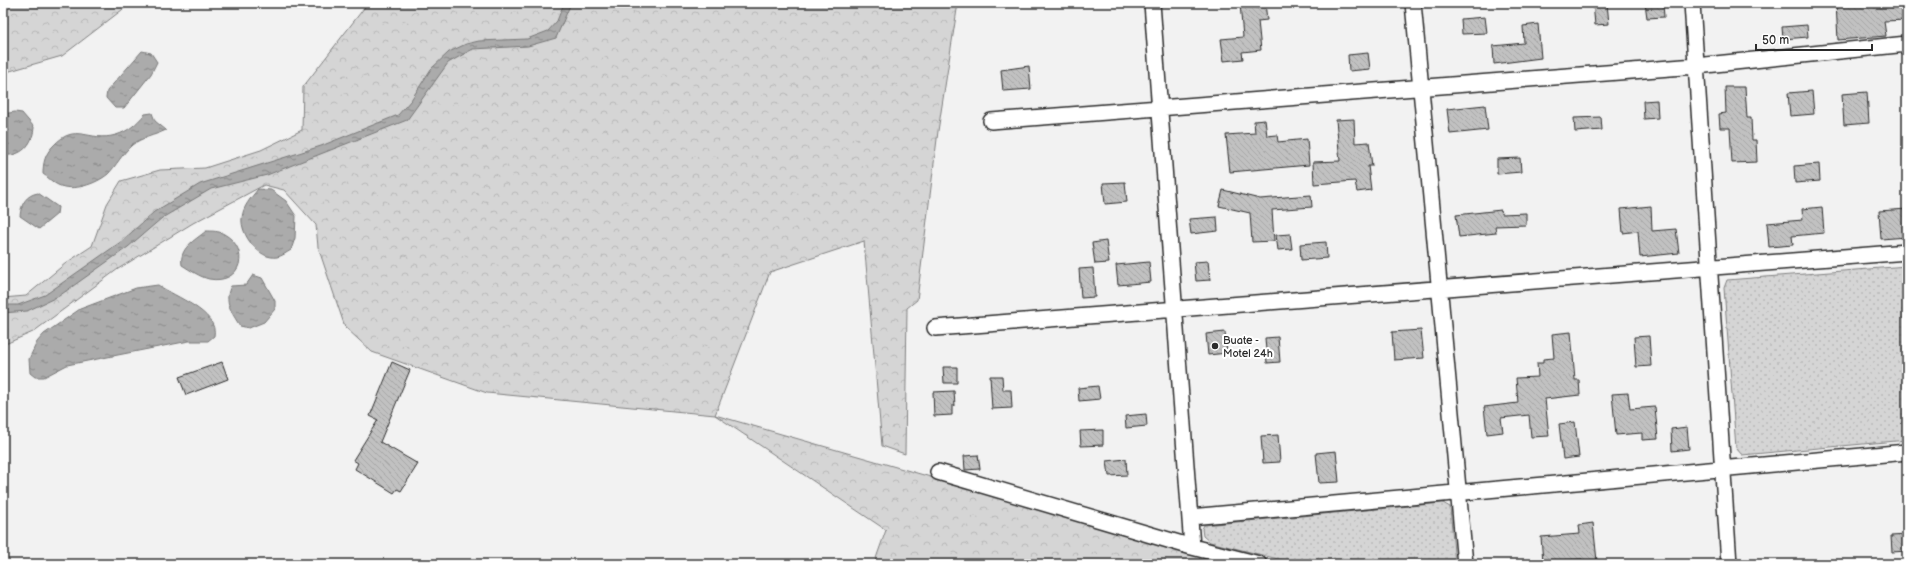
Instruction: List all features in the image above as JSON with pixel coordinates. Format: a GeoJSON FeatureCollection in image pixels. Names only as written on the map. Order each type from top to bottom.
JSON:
{"type":"FeatureCollection","features":[{"type":"Feature","properties":{"kind":"street"},"geometry":{"type":"LineString","coordinates":[[1152,3],[1192,547]]}},
{"type":"Feature","properties":{"kind":"street"},"geometry":{"type":"LineString","coordinates":[[1413,3],[1465,564]]}},
{"type":"Feature","properties":{"kind":"street"},"geometry":{"type":"LineString","coordinates":[[1692,3],[1729,564]]}},
{"type":"Feature","properties":{"kind":"street"},"geometry":{"type":"LineString","coordinates":[[991,121],[1696,66],[1907,44]]}},
{"type":"Feature","properties":{"kind":"street"},"geometry":{"type":"LineString","coordinates":[[935,328],[1907,252]]}},
{"type":"Feature","properties":{"kind":"street"},"geometry":{"type":"LineString","coordinates":[[1190,517],[1907,452]]}},
{"type":"Feature","properties":{"kind":"street"},"geometry":{"type":"LineString","coordinates":[[938,472],[1192,547],[1259,564]]}},
{"type":"Feature","properties":{"kind":"green space"},"geometry":{"type":"Polygon","coordinates":[[[10,3],[131,3],[62,56],[3,73],[3,8],[10,3]]]}},
{"type":"Feature","properties":{"kind":"green space"},"geometry":{"type":"Polygon","coordinates":[[[368,3],[958,3],[938,131],[917,300],[907,308],[905,454],[882,446],[864,241],[770,272],[715,415],[487,393],[372,352],[345,327],[318,247],[316,225],[284,190],[264,185],[193,223],[118,269],[33,332],[3,345],[3,298],[26,296],[66,263],[92,246],[107,204],[121,181],[160,170],[205,168],[261,150],[302,130],[303,87],[368,3]]]}},
{"type":"Feature","properties":{"kind":"green space"},"geometry":{"type":"Polygon","coordinates":[[[1907,266],[1907,440],[1742,455],[1736,448],[1724,288],[1727,280],[1907,266]]]}},
{"type":"Feature","properties":{"kind":"green space"},"geometry":{"type":"Polygon","coordinates":[[[715,415],[1202,555],[1196,564],[874,564],[886,530],[715,415]]]}},
{"type":"Feature","properties":{"kind":"green space"},"geometry":{"type":"Polygon","coordinates":[[[1443,503],[1450,507],[1455,564],[1298,564],[1210,542],[1203,536],[1202,529],[1204,525],[1443,503]]]}},
{"type":"Feature","properties":{"kind":"water"},"geometry":{"type":"Polygon","coordinates":[[[564,3],[571,3],[556,38],[528,46],[473,49],[448,63],[407,120],[267,175],[211,189],[162,218],[128,247],[59,296],[27,311],[3,313],[3,305],[18,305],[45,295],[122,241],[154,212],[200,184],[321,146],[398,115],[411,100],[431,69],[449,52],[466,44],[479,41],[527,39],[548,31],[557,21],[564,3]]]}},
{"type":"Feature","properties":{"kind":"water"},"geometry":{"type":"Polygon","coordinates":[[[142,51],[151,53],[157,62],[151,74],[124,108],[115,108],[106,98],[107,91],[142,51]]]}},
{"type":"Feature","properties":{"kind":"water"},"geometry":{"type":"Polygon","coordinates":[[[15,112],[22,113],[34,127],[33,133],[28,144],[20,152],[3,155],[3,114],[15,112]]]}},
{"type":"Feature","properties":{"kind":"water"},"geometry":{"type":"Polygon","coordinates":[[[152,113],[155,121],[166,130],[140,140],[132,145],[103,178],[91,184],[70,188],[56,184],[43,174],[46,155],[61,139],[69,135],[76,134],[98,137],[116,135],[132,127],[145,114],[152,113]]]}},
{"type":"Feature","properties":{"kind":"water"},"geometry":{"type":"Polygon","coordinates":[[[258,189],[271,190],[286,201],[296,216],[295,238],[291,250],[279,257],[270,257],[257,250],[247,238],[244,231],[242,218],[244,210],[258,189]]]}},
{"type":"Feature","properties":{"kind":"water"},"geometry":{"type":"Polygon","coordinates":[[[38,193],[58,207],[57,214],[39,229],[20,216],[23,204],[27,198],[38,193]]]}},
{"type":"Feature","properties":{"kind":"water"},"geometry":{"type":"Polygon","coordinates":[[[206,231],[224,234],[232,240],[238,248],[240,256],[239,264],[229,277],[209,279],[182,265],[185,249],[206,231]]]}},
{"type":"Feature","properties":{"kind":"water"},"geometry":{"type":"Polygon","coordinates":[[[253,275],[262,278],[275,301],[275,309],[264,322],[249,328],[240,326],[230,307],[228,297],[231,286],[246,285],[253,275]]]}},
{"type":"Feature","properties":{"kind":"water"},"geometry":{"type":"Polygon","coordinates":[[[158,285],[203,312],[214,327],[214,336],[208,341],[189,341],[67,365],[44,377],[35,377],[30,373],[29,359],[37,342],[44,334],[80,309],[136,288],[158,285]]]}},
{"type":"Feature","properties":{"kind":"building"},"geometry":{"type":"Polygon","coordinates":[[[1265,3],[1267,20],[1258,21],[1261,50],[1242,52],[1243,59],[1224,61],[1221,39],[1243,37],[1240,4],[1265,3]]]}},
{"type":"Feature","properties":{"kind":"building"},"geometry":{"type":"Polygon","coordinates":[[[1593,3],[1607,3],[1609,24],[1595,25],[1593,3]]]}},
{"type":"Feature","properties":{"kind":"building"},"geometry":{"type":"Polygon","coordinates":[[[1645,3],[1663,3],[1664,17],[1647,18],[1645,3]]]}},
{"type":"Feature","properties":{"kind":"building"},"geometry":{"type":"Polygon","coordinates":[[[1836,3],[1907,3],[1907,20],[1884,21],[1886,36],[1838,40],[1836,3]]]}},
{"type":"Feature","properties":{"kind":"building"},"geometry":{"type":"Polygon","coordinates":[[[1485,17],[1487,33],[1462,34],[1461,19],[1485,17]]]}},
{"type":"Feature","properties":{"kind":"building"},"geometry":{"type":"Polygon","coordinates":[[[1538,24],[1541,58],[1494,64],[1493,46],[1524,43],[1523,26],[1538,24]]]}},
{"type":"Feature","properties":{"kind":"building"},"geometry":{"type":"Polygon","coordinates":[[[1807,25],[1808,37],[1783,39],[1782,27],[1807,25]]]}},
{"type":"Feature","properties":{"kind":"building"},"geometry":{"type":"Polygon","coordinates":[[[1368,53],[1370,69],[1349,71],[1348,55],[1368,53]]]}},
{"type":"Feature","properties":{"kind":"building"},"geometry":{"type":"Polygon","coordinates":[[[1029,66],[1031,89],[1003,91],[1001,70],[1029,66]]]}},
{"type":"Feature","properties":{"kind":"building"},"geometry":{"type":"Polygon","coordinates":[[[1725,87],[1745,87],[1747,118],[1751,118],[1752,140],[1756,140],[1757,162],[1732,163],[1730,128],[1720,128],[1719,114],[1726,113],[1725,87]]]}},
{"type":"Feature","properties":{"kind":"building"},"geometry":{"type":"Polygon","coordinates":[[[1812,91],[1814,114],[1790,116],[1788,93],[1812,91]]]}},
{"type":"Feature","properties":{"kind":"building"},"geometry":{"type":"Polygon","coordinates":[[[1867,92],[1869,123],[1844,125],[1842,94],[1867,92]]]}},
{"type":"Feature","properties":{"kind":"building"},"geometry":{"type":"Polygon","coordinates":[[[1657,100],[1658,118],[1644,119],[1643,101],[1657,100]]]}},
{"type":"Feature","properties":{"kind":"building"},"geometry":{"type":"Polygon","coordinates":[[[1485,105],[1488,130],[1450,134],[1447,109],[1485,105]]]}},
{"type":"Feature","properties":{"kind":"building"},"geometry":{"type":"Polygon","coordinates":[[[1601,117],[1602,130],[1575,132],[1574,118],[1601,117]]]}},
{"type":"Feature","properties":{"kind":"building"},"geometry":{"type":"Polygon","coordinates":[[[1354,119],[1355,143],[1369,142],[1372,166],[1368,166],[1371,190],[1357,192],[1355,181],[1314,184],[1313,162],[1340,161],[1336,120],[1354,119]]]}},
{"type":"Feature","properties":{"kind":"building"},"geometry":{"type":"Polygon","coordinates":[[[1265,120],[1267,136],[1277,135],[1278,142],[1307,139],[1309,165],[1230,172],[1226,135],[1255,133],[1254,121],[1265,120]]]}},
{"type":"Feature","properties":{"kind":"building"},"geometry":{"type":"Polygon","coordinates":[[[1520,158],[1521,172],[1497,174],[1497,159],[1520,158]]]}},
{"type":"Feature","properties":{"kind":"building"},"geometry":{"type":"Polygon","coordinates":[[[1819,164],[1820,181],[1795,183],[1794,166],[1819,164]]]}},
{"type":"Feature","properties":{"kind":"building"},"geometry":{"type":"Polygon","coordinates":[[[1125,182],[1127,202],[1105,204],[1103,183],[1125,182]]]}},
{"type":"Feature","properties":{"kind":"building"},"geometry":{"type":"Polygon","coordinates":[[[1223,190],[1260,199],[1311,195],[1312,207],[1272,210],[1274,241],[1252,242],[1250,213],[1219,206],[1223,190]]]}},
{"type":"Feature","properties":{"kind":"building"},"geometry":{"type":"Polygon","coordinates":[[[1651,206],[1652,231],[1676,229],[1679,253],[1640,257],[1638,231],[1623,233],[1621,209],[1651,206]]]}},
{"type":"Feature","properties":{"kind":"building"},"geometry":{"type":"Polygon","coordinates":[[[1822,207],[1824,233],[1792,236],[1793,245],[1769,247],[1767,223],[1803,220],[1802,209],[1822,207]]]}},
{"type":"Feature","properties":{"kind":"building"},"geometry":{"type":"Polygon","coordinates":[[[1907,209],[1907,237],[1881,239],[1879,211],[1907,209]]]}},
{"type":"Feature","properties":{"kind":"building"},"geometry":{"type":"Polygon","coordinates":[[[1501,210],[1502,214],[1526,213],[1526,225],[1495,226],[1496,233],[1459,237],[1456,215],[1501,210]]]}},
{"type":"Feature","properties":{"kind":"building"},"geometry":{"type":"Polygon","coordinates":[[[1217,217],[1218,231],[1191,234],[1189,219],[1217,217]]]}},
{"type":"Feature","properties":{"kind":"building"},"geometry":{"type":"Polygon","coordinates":[[[1290,234],[1292,249],[1278,250],[1276,235],[1290,234]]]}},
{"type":"Feature","properties":{"kind":"building"},"geometry":{"type":"Polygon","coordinates":[[[1106,241],[1109,263],[1095,264],[1092,243],[1106,241]]]}},
{"type":"Feature","properties":{"kind":"building"},"geometry":{"type":"Polygon","coordinates":[[[1326,242],[1327,258],[1301,260],[1300,244],[1326,242]]]}},
{"type":"Feature","properties":{"kind":"building"},"geometry":{"type":"Polygon","coordinates":[[[1208,261],[1210,280],[1196,281],[1194,262],[1208,261]]]}},
{"type":"Feature","properties":{"kind":"building"},"geometry":{"type":"Polygon","coordinates":[[[1149,262],[1151,282],[1118,285],[1116,265],[1149,262]]]}},
{"type":"Feature","properties":{"kind":"building"},"geometry":{"type":"Polygon","coordinates":[[[1093,268],[1095,297],[1081,298],[1079,269],[1093,268]]]}},
{"type":"Feature","properties":{"kind":"building"},"geometry":{"type":"Polygon","coordinates":[[[1421,330],[1424,358],[1394,360],[1392,332],[1421,330]]]}},
{"type":"Feature","properties":{"kind":"building"},"geometry":{"type":"Polygon","coordinates":[[[1225,332],[1227,353],[1208,355],[1206,334],[1225,332]]]}},
{"type":"Feature","properties":{"kind":"building"},"geometry":{"type":"Polygon","coordinates":[[[1571,332],[1575,380],[1579,380],[1580,395],[1545,399],[1549,436],[1531,437],[1529,415],[1501,418],[1503,432],[1487,434],[1484,407],[1518,403],[1516,378],[1538,377],[1537,363],[1543,363],[1543,359],[1554,358],[1552,334],[1571,332]]]}},
{"type":"Feature","properties":{"kind":"building"},"geometry":{"type":"Polygon","coordinates":[[[1649,336],[1651,366],[1636,367],[1634,337],[1649,336]]]}},
{"type":"Feature","properties":{"kind":"building"},"geometry":{"type":"Polygon","coordinates":[[[1278,337],[1280,362],[1267,363],[1265,338],[1278,337]]]}},
{"type":"Feature","properties":{"kind":"building"},"geometry":{"type":"Polygon","coordinates":[[[222,362],[228,379],[186,395],[179,377],[222,362]]]}},
{"type":"Feature","properties":{"kind":"building"},"geometry":{"type":"Polygon","coordinates":[[[392,362],[410,370],[380,442],[418,464],[401,491],[397,489],[394,493],[355,469],[358,463],[353,460],[378,420],[370,416],[392,362]]]}},
{"type":"Feature","properties":{"kind":"building"},"geometry":{"type":"Polygon","coordinates":[[[943,367],[957,367],[957,383],[944,383],[943,367]]]}},
{"type":"Feature","properties":{"kind":"building"},"geometry":{"type":"Polygon","coordinates":[[[990,376],[1002,376],[1003,390],[1011,390],[1012,408],[992,409],[990,376]]]}},
{"type":"Feature","properties":{"kind":"building"},"geometry":{"type":"Polygon","coordinates":[[[1098,386],[1100,399],[1079,401],[1078,388],[1098,386]]]}},
{"type":"Feature","properties":{"kind":"building"},"geometry":{"type":"Polygon","coordinates":[[[954,391],[955,406],[952,406],[952,415],[934,416],[933,392],[954,391]]]}},
{"type":"Feature","properties":{"kind":"building"},"geometry":{"type":"Polygon","coordinates":[[[1628,393],[1630,409],[1655,407],[1658,439],[1642,440],[1642,433],[1616,435],[1612,394],[1628,393]]]}},
{"type":"Feature","properties":{"kind":"building"},"geometry":{"type":"Polygon","coordinates":[[[1146,414],[1147,426],[1126,428],[1125,416],[1146,414]]]}},
{"type":"Feature","properties":{"kind":"building"},"geometry":{"type":"Polygon","coordinates":[[[1575,422],[1579,457],[1563,459],[1559,424],[1575,422]]]}},
{"type":"Feature","properties":{"kind":"building"},"geometry":{"type":"Polygon","coordinates":[[[1687,427],[1689,449],[1672,451],[1671,429],[1687,427]]]}},
{"type":"Feature","properties":{"kind":"building"},"geometry":{"type":"Polygon","coordinates":[[[1103,430],[1103,445],[1081,446],[1080,431],[1103,430]]]}},
{"type":"Feature","properties":{"kind":"building"},"geometry":{"type":"Polygon","coordinates":[[[1278,435],[1280,462],[1263,463],[1261,436],[1278,435]]]}},
{"type":"Feature","properties":{"kind":"building"},"geometry":{"type":"Polygon","coordinates":[[[1336,451],[1339,482],[1319,483],[1316,453],[1336,451]]]}},
{"type":"Feature","properties":{"kind":"building"},"geometry":{"type":"Polygon","coordinates":[[[978,455],[980,469],[965,470],[964,456],[978,455]]]}},
{"type":"Feature","properties":{"kind":"building"},"geometry":{"type":"Polygon","coordinates":[[[1126,459],[1127,475],[1109,476],[1107,461],[1126,459]]]}},
{"type":"Feature","properties":{"kind":"building"},"geometry":{"type":"Polygon","coordinates":[[[1593,523],[1597,561],[1582,562],[1582,559],[1543,562],[1541,537],[1580,534],[1579,525],[1593,523]]]}},
{"type":"Feature","properties":{"kind":"building"},"geometry":{"type":"Polygon","coordinates":[[[1907,535],[1907,551],[1892,552],[1891,536],[1907,535]]]}},
{"type":"Feature","properties":{"kind":"place","name":"Buate - Motel 24h"},"geometry":{"type":"Point","coordinates":[1215,346]}}]}
